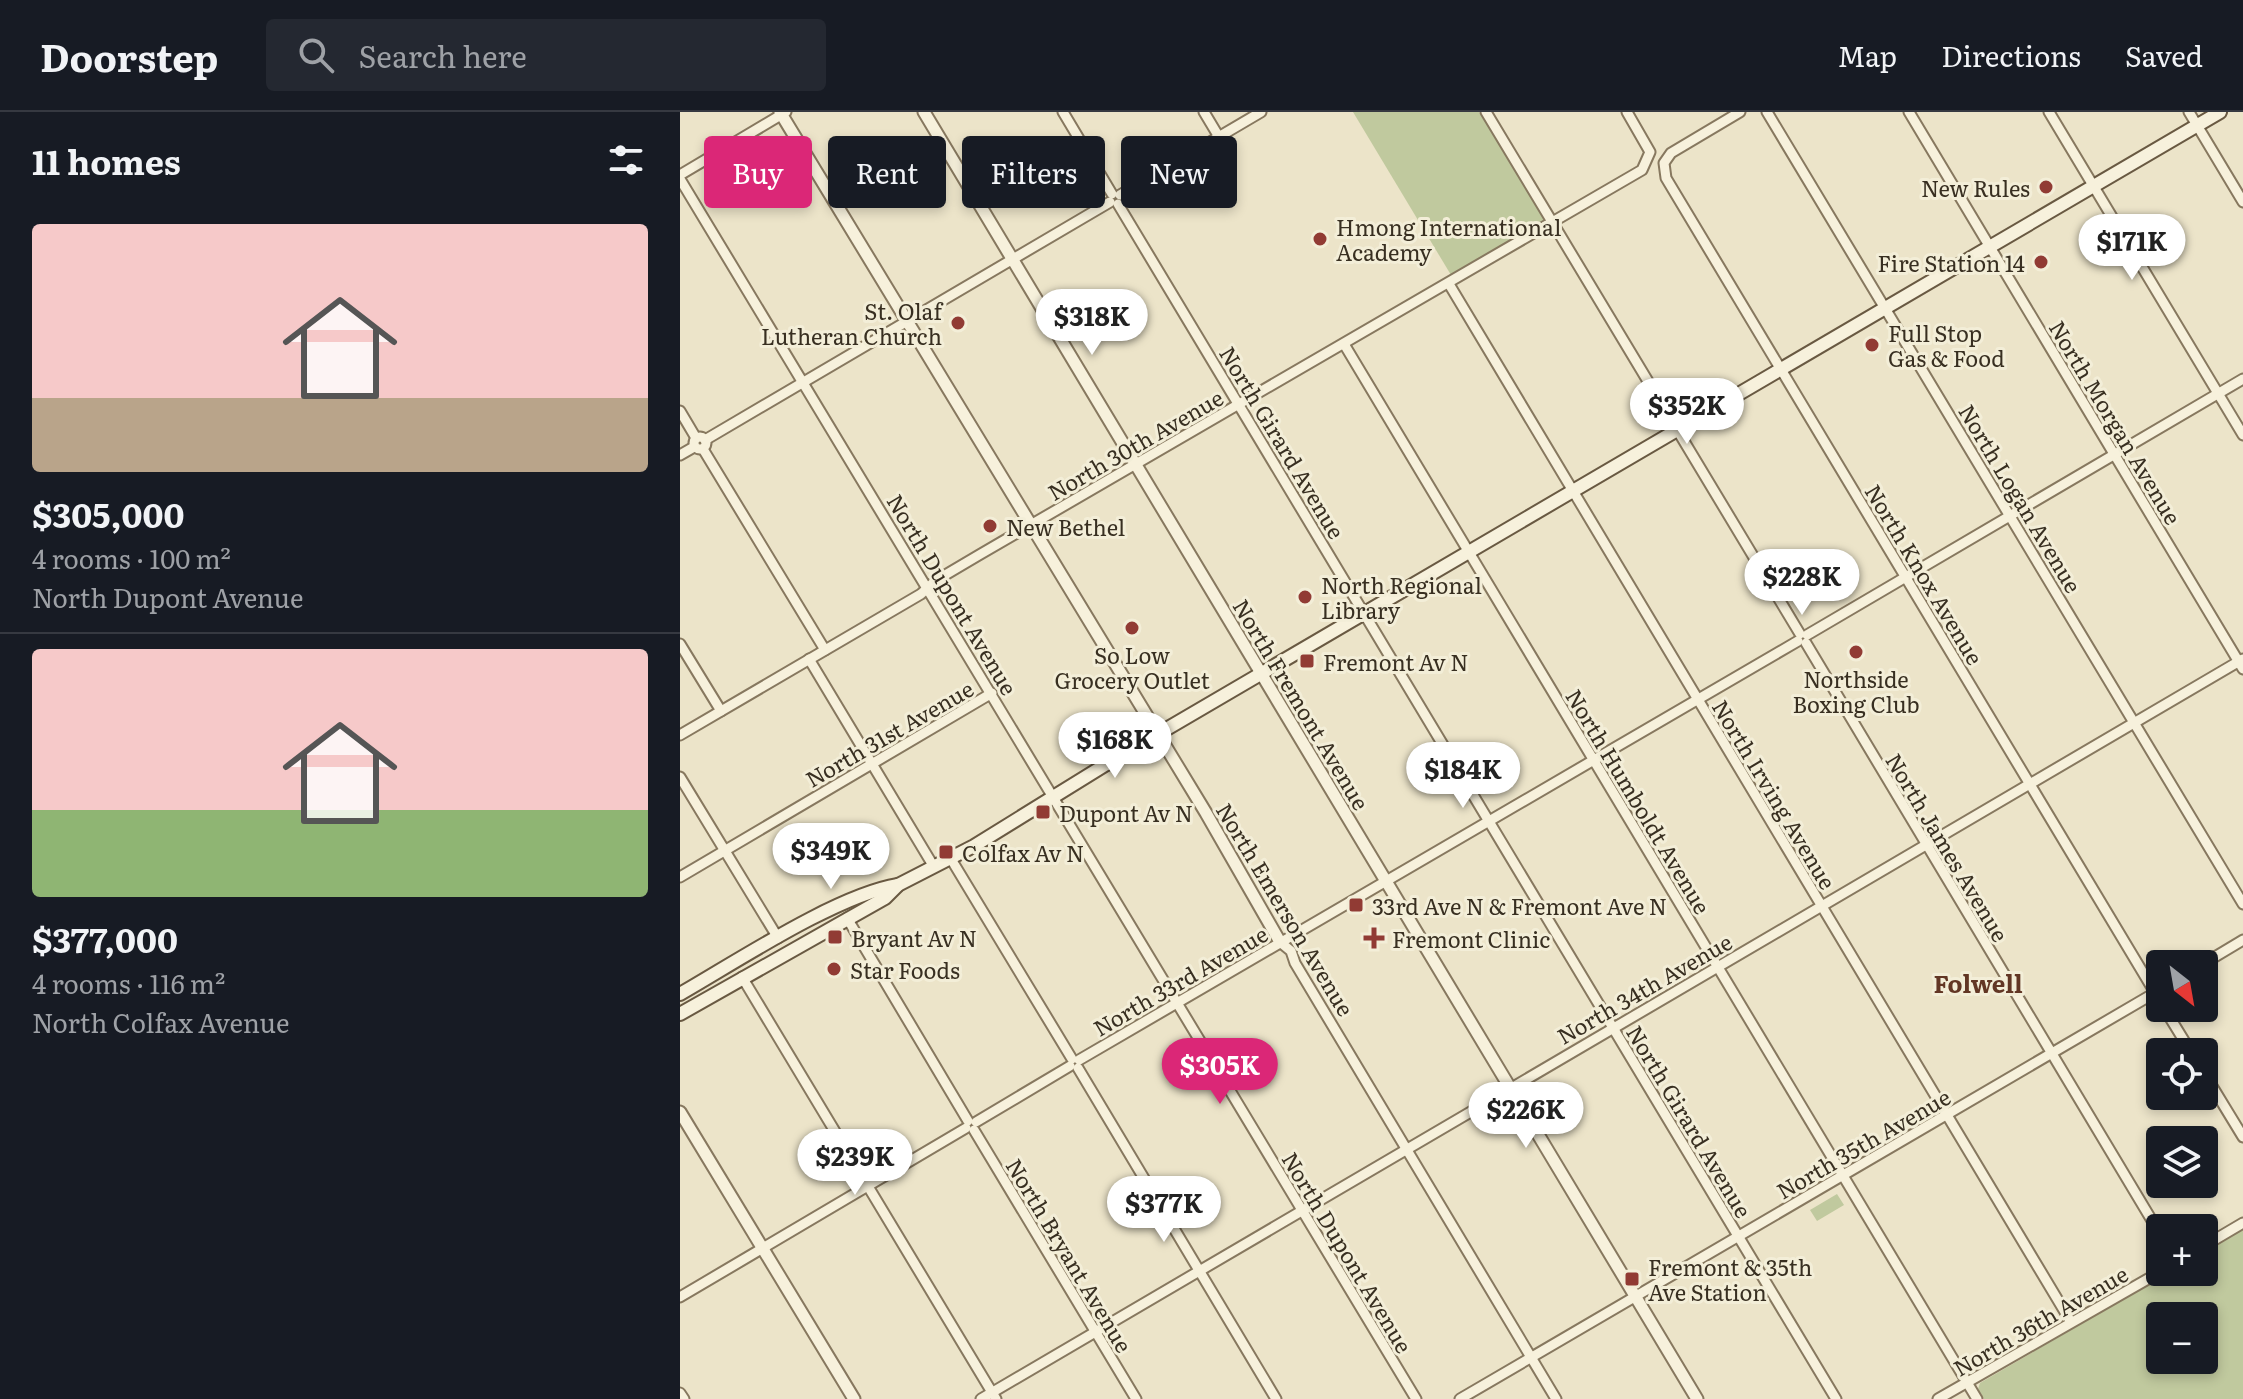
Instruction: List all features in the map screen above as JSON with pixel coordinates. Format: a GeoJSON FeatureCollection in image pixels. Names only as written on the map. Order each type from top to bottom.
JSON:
{"type":"FeatureCollection","features":[{"type":"Feature","properties":{"kind":"main road"},"geometry":{"type":"LineString","coordinates":[[680,994],[778,938],[881,888],[898,885],[951,859],[1365,612],[2220,112]]}},
{"type":"Feature","properties":{"kind":"main road"},"geometry":{"type":"LineString","coordinates":[[680,1014],[885,898],[898,885]]}},
{"type":"Feature","properties":{"kind":"street","name":"North Fremont Avenue"},"geometry":{"type":"LineString","coordinates":[[924,112],[1697,1399]]}},
{"type":"Feature","properties":{"kind":"street","name":"North Girard Avenue"},"geometry":{"type":"LineString","coordinates":[[1063,112],[1836,1399]]}},
{"type":"Feature","properties":{"kind":"street"},"geometry":{"type":"LineString","coordinates":[[1204,112],[1218,136]]}},
{"type":"Feature","properties":{"kind":"street"},"geometry":{"type":"LineString","coordinates":[[1221,136],[1261,112]]}},
{"type":"Feature","properties":{"kind":"street","name":"North James Avenue"},"geometry":{"type":"LineString","coordinates":[[1486,112],[2148,1214]]}},
{"type":"Feature","properties":{"kind":"street","name":"North 30th Avenue"},"geometry":{"type":"LineString","coordinates":[[680,735],[1031,525],[1642,170],[1649,159],[1647,145],[1627,112]]}},
{"type":"Feature","properties":{"kind":"street","name":"North Knox Avenue"},"geometry":{"type":"LineString","coordinates":[[1740,112],[1674,150],[1664,163],[1666,178],[2146,975]]}},
{"type":"Feature","properties":{"kind":"street","name":"North Logan Avenue"},"geometry":{"type":"LineString","coordinates":[[1767,112],[2243,904]]}},
{"type":"Feature","properties":{"kind":"street","name":"North Morgan Avenue"},"geometry":{"type":"LineString","coordinates":[[1909,112],[2242,663]]}},
{"type":"Feature","properties":{"kind":"street"},"geometry":{"type":"LineString","coordinates":[[2049,112],[2243,435]]}},
{"type":"Feature","properties":{"kind":"street"},"geometry":{"type":"LineString","coordinates":[[2189,112],[2243,202]]}},
{"type":"Feature","properties":{"kind":"street"},"geometry":{"type":"LineString","coordinates":[[680,177],[783,113]]}},
{"type":"Feature","properties":{"kind":"street","name":"North Emerson Avenue"},"geometry":{"type":"LineString","coordinates":[[783,113],[1280,942],[1291,951],[1295,963],[1405,1149],[1556,1399]]}},
{"type":"Feature","properties":{"kind":"street","name":"North Dupont Avenue"},"geometry":{"type":"LineString","coordinates":[[680,177],[1416,1399]]}},
{"type":"Feature","properties":{"kind":"street"},"geometry":{"type":"LineString","coordinates":[[680,455],[1121,195]]}},
{"type":"Feature","properties":{"kind":"street","name":"North Irving Avenue"},"geometry":{"type":"LineString","coordinates":[[1449,284],[2071,1322]]}},
{"type":"Feature","properties":{"kind":"street","name":"North Humboldt Avenue"},"geometry":{"type":"LineString","coordinates":[[1344,344],[1977,1399]]}},
{"type":"Feature","properties":{"kind":"street","name":"North 33rd Avenue"},"geometry":{"type":"LineString","coordinates":[[680,1297],[2243,379]]}},
{"type":"Feature","properties":{"kind":"street"},"geometry":{"type":"LineString","coordinates":[[680,411],[825,650]]}},
{"type":"Feature","properties":{"kind":"street"},"geometry":{"type":"LineString","coordinates":[[680,644],[721,711]]}},
{"type":"Feature","properties":{"kind":"street"},"geometry":{"type":"LineString","coordinates":[[809,659],[934,867]]}},
{"type":"Feature","properties":{"kind":"street","name":"North 34th Avenue"},"geometry":{"type":"LineString","coordinates":[[981,1399],[994,1396],[1095,1331],[1613,1026],[2134,722],[2242,663]]}},
{"type":"Feature","properties":{"kind":"street","name":"North 31st Avenue"},"geometry":{"type":"LineString","coordinates":[[680,877],[992,693]]}},
{"type":"Feature","properties":{"kind":"street"},"geometry":{"type":"LineString","coordinates":[[680,777],[778,938]]}},
{"type":"Feature","properties":{"kind":"street"},"geometry":{"type":"LineString","coordinates":[[951,859],[1276,1399]]}},
{"type":"Feature","properties":{"kind":"street","name":"North Bryant Avenue"},"geometry":{"type":"LineString","coordinates":[[847,918],[1136,1399]]}},
{"type":"Feature","properties":{"kind":"street"},"geometry":{"type":"LineString","coordinates":[[2218,955],[2243,940]]}},
{"type":"Feature","properties":{"kind":"street"},"geometry":{"type":"LineString","coordinates":[[742,977],[994,1396]]}},
{"type":"Feature","properties":{"kind":"street","name":"North 35th Avenue"},"geometry":{"type":"LineString","coordinates":[[1460,1399],[2050,1053],[2146,1001]]}},
{"type":"Feature","properties":{"kind":"street"},"geometry":{"type":"LineString","coordinates":[[2218,1096],[2243,1137]]}},
{"type":"Feature","properties":{"kind":"street"},"geometry":{"type":"LineString","coordinates":[[680,1112],[854,1399]]}},
{"type":"Feature","properties":{"kind":"street"},"geometry":{"type":"LineString","coordinates":[[2218,1238],[2243,1223]]}},
{"type":"Feature","properties":{"kind":"street","name":"North 36th Avenue"},"geometry":{"type":"LineString","coordinates":[[1938,1399],[2146,1280]]}},
{"type":"Feature","properties":{"kind":"street"},"geometry":{"type":"LineString","coordinates":[[680,1393],[684,1399]]}},
{"type":"Feature","properties":{"kind":"green space"},"geometry":{"type":"Polygon","coordinates":[[[1353,112],[1479,112],[1544,214],[1543,221],[1451,275],[1353,112]]]}},
{"type":"Feature","properties":{"kind":"green space"},"geometry":{"type":"Polygon","coordinates":[[[1837,1194],[1844,1205],[1817,1221],[1810,1210],[1837,1194]]]}},
{"type":"Feature","properties":{"kind":"green space"},"geometry":{"type":"Polygon","coordinates":[[[2243,1229],[2243,1399],[1984,1399],[1978,1389],[1980,1383],[2146,1286],[2218,1286],[2218,1244],[2243,1229]]]}},
{"type":"Feature","properties":{"kind":"place","name":"New Rules"},"geometry":{"type":"Point","coordinates":[2046,187]}},
{"type":"Feature","properties":{"kind":"place","name":"Hmong International Academy"},"geometry":{"type":"Point","coordinates":[1320,239]}},
{"type":"Feature","properties":{"kind":"place","name":"Fire Station 14"},"geometry":{"type":"Point","coordinates":[2041,262]}},
{"type":"Feature","properties":{"kind":"place","name":"St. Olaf Lutheran Church"},"geometry":{"type":"Point","coordinates":[958,323]}},
{"type":"Feature","properties":{"kind":"place","name":"Full Stop Gas & Food"},"geometry":{"type":"Point","coordinates":[1872,345]}},
{"type":"Feature","properties":{"kind":"place","name":"New Bethel"},"geometry":{"type":"Point","coordinates":[990,526]}},
{"type":"Feature","properties":{"kind":"place","name":"North Regional Library"},"geometry":{"type":"Point","coordinates":[1305,597]}},
{"type":"Feature","properties":{"kind":"place","name":"So Low Grocery Outlet"},"geometry":{"type":"Point","coordinates":[1132,628]}},
{"type":"Feature","properties":{"kind":"place","name":"Northside Boxing Club"},"geometry":{"type":"Point","coordinates":[1856,652]}},
{"type":"Feature","properties":{"kind":"place","name":"Fremont Av N"},"geometry":{"type":"Point","coordinates":[1307,661]}},
{"type":"Feature","properties":{"kind":"place","name":"Dupont Av N"},"geometry":{"type":"Point","coordinates":[1043,812]}},
{"type":"Feature","properties":{"kind":"place","name":"Colfax Av N"},"geometry":{"type":"Point","coordinates":[946,852]}},
{"type":"Feature","properties":{"kind":"place","name":"33rd Ave N & Fremont Ave N"},"geometry":{"type":"Point","coordinates":[1356,905]}},
{"type":"Feature","properties":{"kind":"place","name":"Bryant Av N"},"geometry":{"type":"Point","coordinates":[835,937]}},
{"type":"Feature","properties":{"kind":"place","name":"Fremont Clinic"},"geometry":{"type":"Point","coordinates":[1374,938]}},
{"type":"Feature","properties":{"kind":"place","name":"Star Foods"},"geometry":{"type":"Point","coordinates":[834,969]}},
{"type":"Feature","properties":{"kind":"place","name":"Fremont & 35th Ave Station"},"geometry":{"type":"Point","coordinates":[1632,1279]}},
{"type":"Feature","properties":{"kind":"district","name":"Folwell"},"geometry":{"type":"Point","coordinates":[1978,982]}}]}
